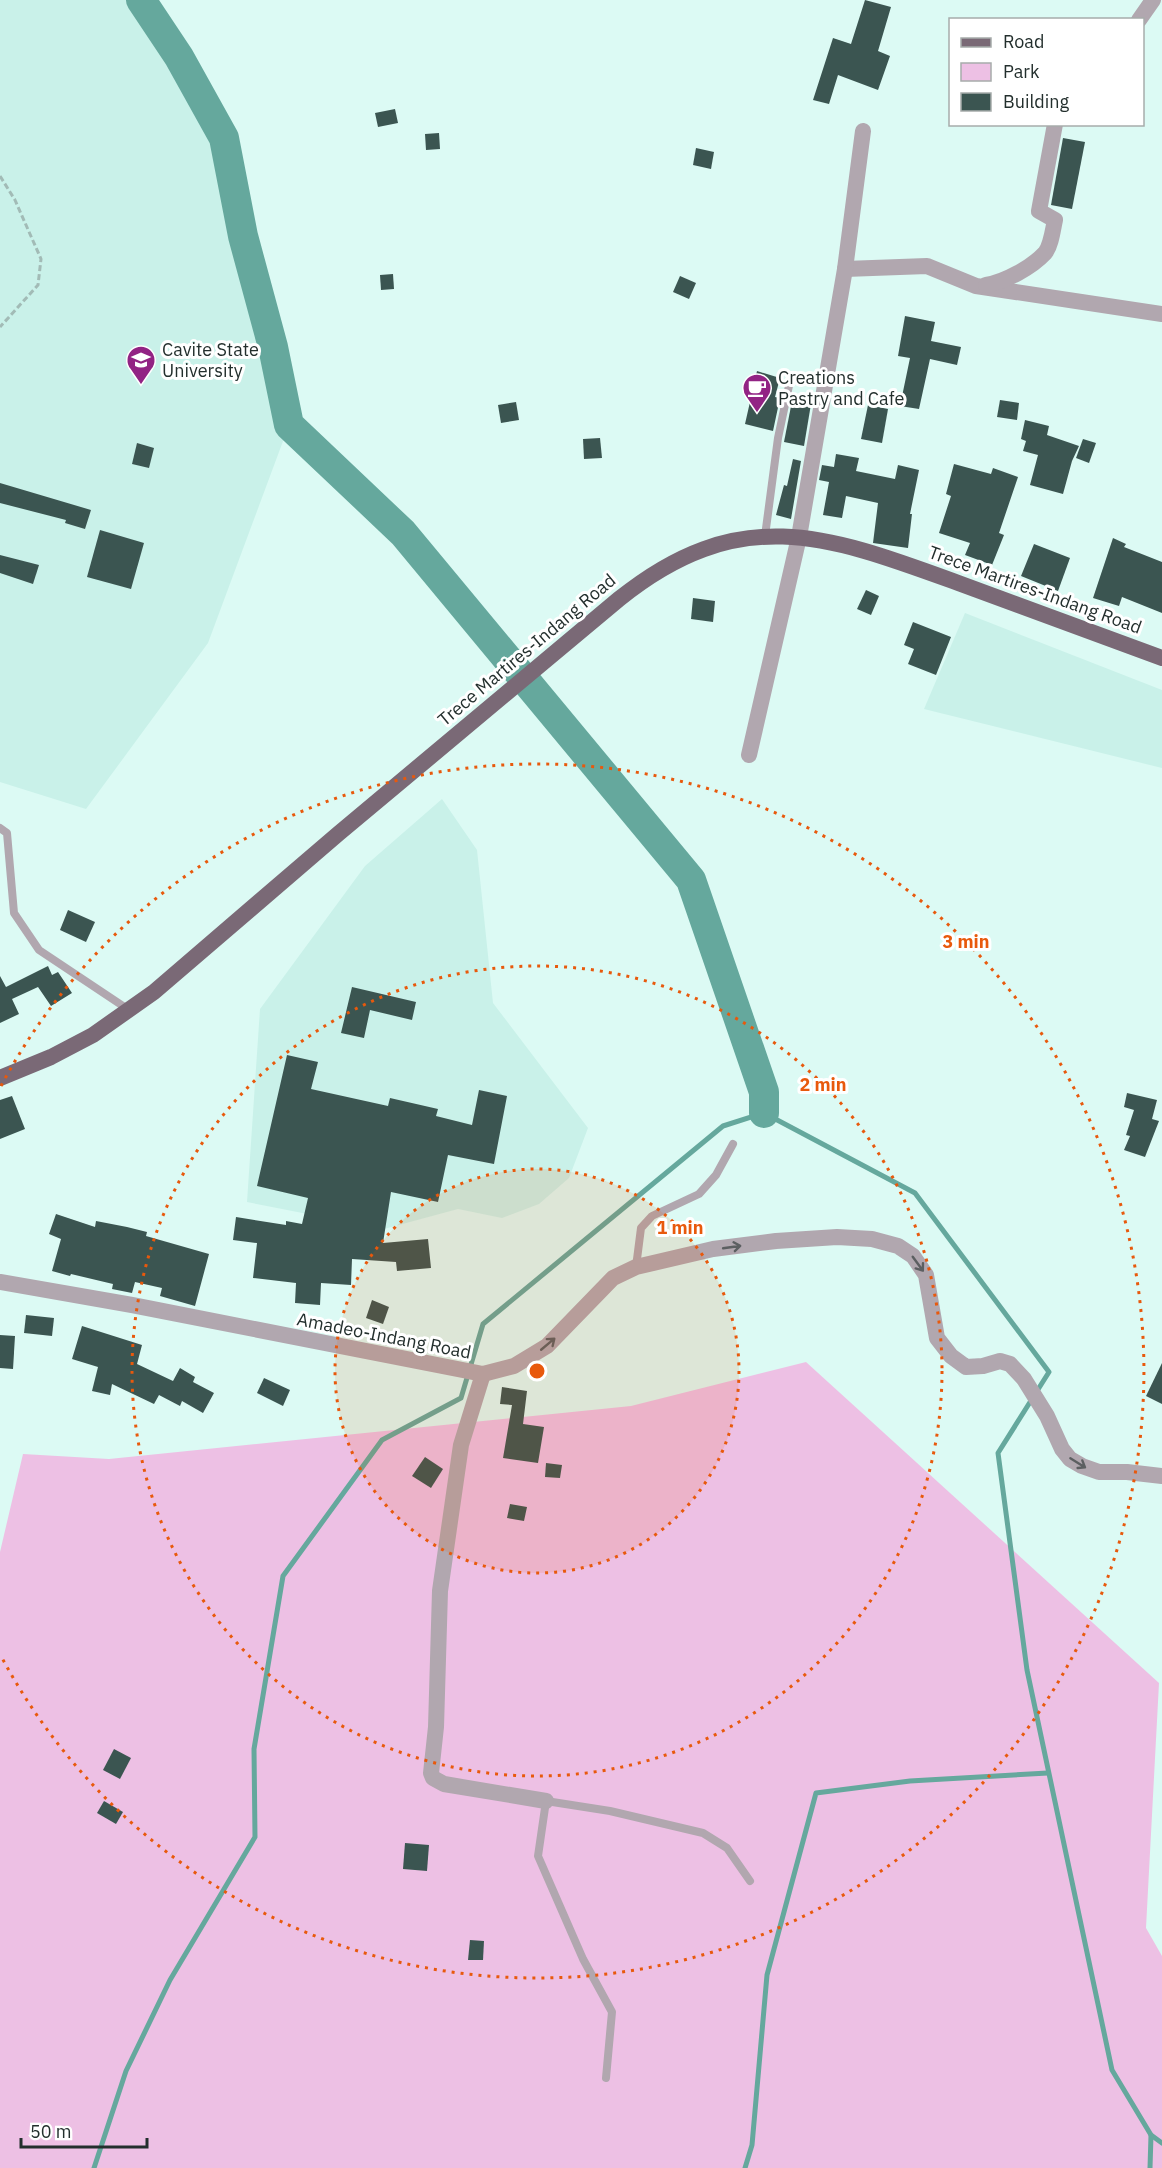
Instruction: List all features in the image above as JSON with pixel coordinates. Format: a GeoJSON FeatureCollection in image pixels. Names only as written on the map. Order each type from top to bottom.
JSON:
{"type":"FeatureCollection","features":[{"type":"Feature","properties":{"kind":"main road","name":"Trece Martires-Indang Road"},"geometry":{"type":"LineString","coordinates":[[0,1078],[78,1043],[130,1011],[466,726],[633,588],[667,566],[702,549],[717,544],[765,536],[817,539],[883,556],[1162,658]]}},
{"type":"Feature","properties":{"kind":"street"},"geometry":{"type":"LineString","coordinates":[[1140,18],[1153,0]]}},
{"type":"Feature","properties":{"kind":"street"},"geometry":{"type":"LineString","coordinates":[[976,286],[1000,283],[1046,252],[1055,220],[1039,211],[1055,126]]}},
{"type":"Feature","properties":{"kind":"street"},"geometry":{"type":"LineString","coordinates":[[749,755],[799,537],[845,269],[862,131]]}},
{"type":"Feature","properties":{"kind":"street"},"geometry":{"type":"LineString","coordinates":[[845,269],[927,266],[976,286],[1162,314]]}},
{"type":"Feature","properties":{"kind":"street","name":"Amadeo-Indang Road"},"geometry":{"type":"LineString","coordinates":[[0,1282],[132,1305],[480,1374],[514,1366],[547,1346],[613,1278],[636,1267],[712,1249],[776,1241],[837,1237],[872,1239],[898,1246],[913,1256],[926,1275],[937,1338],[951,1356],[966,1367],[983,1366],[1000,1361],[1010,1364],[1024,1379],[1047,1416],[1062,1449],[1070,1459],[1099,1472],[1162,1476]]}},
{"type":"Feature","properties":{"kind":"street"},"geometry":{"type":"LineString","coordinates":[[480,1374],[460,1445],[440,1591],[436,1727],[431,1773],[432,1778],[444,1784],[546,1801]]}},
{"type":"Feature","properties":{"kind":"lane"},"geometry":{"type":"LineString","coordinates":[[765,536],[778,438],[790,381]]}},
{"type":"Feature","properties":{"kind":"lane"},"geometry":{"type":"LineString","coordinates":[[0,828],[7,833],[14,913],[39,950],[130,1011]]}},
{"type":"Feature","properties":{"kind":"lane"},"geometry":{"type":"LineString","coordinates":[[636,1267],[641,1228],[652,1216],[699,1194],[717,1175],[733,1144]]}},
{"type":"Feature","properties":{"kind":"lane"},"geometry":{"type":"LineString","coordinates":[[606,2078],[612,2012],[584,1959],[538,1856],[546,1801],[610,1811],[703,1833],[727,1848],[750,1881]]}},
{"type":"Feature","properties":{"kind":"path"},"geometry":{"type":"LineString","coordinates":[[0,176],[15,200],[41,259],[38,285],[0,327]]}},
{"type":"Feature","properties":{"kind":"shaded area","name":"Cavite State University"},"geometry":{"type":"Polygon","coordinates":[[[0,0],[141,0],[179,57],[224,138],[243,236],[273,347],[289,425],[208,643],[86,809],[0,782],[0,0]]]}},
{"type":"Feature","properties":{"kind":"shaded area"},"geometry":{"type":"Polygon","coordinates":[[[965,613],[1162,690],[1162,768],[924,709],[965,613]]]}},
{"type":"Feature","properties":{"kind":"shaded area"},"geometry":{"type":"Polygon","coordinates":[[[442,799],[477,850],[493,1003],[588,1128],[569,1178],[539,1204],[502,1218],[458,1209],[384,1229],[247,1202],[260,1009],[365,866],[442,799]]]}},
{"type":"Feature","properties":{"kind":"green space"},"geometry":{"type":"Polygon","coordinates":[[[806,1362],[1159,1683],[1146,1928],[1162,1956],[1162,2168],[0,2168],[0,1552],[23,1454],[109,1459],[631,1406],[806,1362]]]}},
{"type":"Feature","properties":{"kind":"building"},"geometry":{"type":"Polygon","coordinates":[[[865,0],[891,7],[878,51],[890,56],[878,90],[838,75],[829,104],[813,100],[833,38],[851,44],[865,0]]]}},
{"type":"Feature","properties":{"kind":"building"},"geometry":{"type":"Polygon","coordinates":[[[395,109],[398,123],[378,127],[375,113],[395,109]]]}},
{"type":"Feature","properties":{"kind":"building"},"geometry":{"type":"Polygon","coordinates":[[[439,133],[440,149],[426,150],[425,134],[439,133]]]}},
{"type":"Feature","properties":{"kind":"building"},"geometry":{"type":"Polygon","coordinates":[[[1063,138],[1085,142],[1072,209],[1051,205],[1063,138]]]}},
{"type":"Feature","properties":{"kind":"building"},"geometry":{"type":"Polygon","coordinates":[[[696,148],[714,152],[711,169],[693,165],[696,148]]]}},
{"type":"Feature","properties":{"kind":"building"},"geometry":{"type":"Polygon","coordinates":[[[393,274],[394,289],[381,290],[380,275],[393,274]]]}},
{"type":"Feature","properties":{"kind":"building"},"geometry":{"type":"Polygon","coordinates":[[[680,276],[696,283],[689,299],[673,292],[680,276]]]}},
{"type":"Feature","properties":{"kind":"building"},"geometry":{"type":"Polygon","coordinates":[[[905,316],[935,322],[931,341],[961,347],[957,365],[930,359],[919,409],[900,406],[910,358],[898,356],[905,316]]]}},
{"type":"Feature","properties":{"kind":"building"},"geometry":{"type":"Polygon","coordinates":[[[757,371],[780,378],[775,397],[780,398],[773,431],[745,424],[757,371]]]}},
{"type":"Feature","properties":{"kind":"building"},"geometry":{"type":"Polygon","coordinates":[[[1000,400],[1019,403],[1017,420],[997,417],[1000,400]]]}},
{"type":"Feature","properties":{"kind":"building"},"geometry":{"type":"Polygon","coordinates":[[[792,401],[811,404],[804,446],[784,442],[792,401]]]}},
{"type":"Feature","properties":{"kind":"building"},"geometry":{"type":"Polygon","coordinates":[[[516,402],[519,420],[501,423],[498,405],[516,402]]]}},
{"type":"Feature","properties":{"kind":"building"},"geometry":{"type":"Polygon","coordinates":[[[868,405],[888,409],[882,443],[861,439],[868,405]]]}},
{"type":"Feature","properties":{"kind":"building"},"geometry":{"type":"Polygon","coordinates":[[[1025,420],[1049,426],[1047,435],[1079,446],[1072,461],[1063,494],[1030,485],[1038,455],[1023,451],[1026,441],[1021,439],[1025,420]]]}},
{"type":"Feature","properties":{"kind":"building"},"geometry":{"type":"Polygon","coordinates":[[[600,438],[602,458],[584,459],[583,439],[600,438]]]}},
{"type":"Feature","properties":{"kind":"building"},"geometry":{"type":"Polygon","coordinates":[[[1083,439],[1096,443],[1089,463],[1076,458],[1083,439]]]}},
{"type":"Feature","properties":{"kind":"building"},"geometry":{"type":"Polygon","coordinates":[[[137,443],[154,448],[149,468],[132,464],[137,443]]]}},
{"type":"Feature","properties":{"kind":"building"},"geometry":{"type":"Polygon","coordinates":[[[836,454],[859,458],[856,471],[895,479],[898,465],[919,470],[910,514],[912,514],[908,548],[873,543],[878,503],[846,496],[842,518],[823,515],[829,482],[819,480],[822,465],[834,467],[836,454]]]}},
{"type":"Feature","properties":{"kind":"building"},"geometry":{"type":"Polygon","coordinates":[[[793,459],[801,461],[791,519],[776,515],[784,485],[787,486],[793,459]]]}},
{"type":"Feature","properties":{"kind":"building"},"geometry":{"type":"Polygon","coordinates":[[[954,464],[991,474],[993,468],[1018,477],[999,533],[1004,535],[992,565],[965,555],[970,543],[939,533],[951,496],[946,494],[954,464]]]}},
{"type":"Feature","properties":{"kind":"building"},"geometry":{"type":"Polygon","coordinates":[[[0,483],[91,510],[85,529],[65,523],[66,520],[0,503],[0,483]]]}},
{"type":"Feature","properties":{"kind":"building"},"geometry":{"type":"Polygon","coordinates":[[[100,530],[144,543],[131,589],[87,577],[100,530]]]}},
{"type":"Feature","properties":{"kind":"building"},"geometry":{"type":"Polygon","coordinates":[[[1113,538],[1126,544],[1124,547],[1162,562],[1162,613],[1122,597],[1119,606],[1093,598],[1113,538]]]}},
{"type":"Feature","properties":{"kind":"building"},"geometry":{"type":"Polygon","coordinates":[[[1034,544],[1070,558],[1058,591],[1021,576],[1034,544]]]}},
{"type":"Feature","properties":{"kind":"building"},"geometry":{"type":"Polygon","coordinates":[[[0,555],[39,565],[33,584],[0,573],[0,555]]]}},
{"type":"Feature","properties":{"kind":"building"},"geometry":{"type":"Polygon","coordinates":[[[866,590],[879,596],[871,615],[857,609],[866,590]]]}},
{"type":"Feature","properties":{"kind":"building"},"geometry":{"type":"Polygon","coordinates":[[[693,598],[715,601],[713,622],[691,619],[693,598]]]}},
{"type":"Feature","properties":{"kind":"building"},"geometry":{"type":"Polygon","coordinates":[[[913,622],[951,637],[936,675],[908,664],[914,649],[904,645],[913,622]]]}},
{"type":"Feature","properties":{"kind":"building"},"geometry":{"type":"Polygon","coordinates":[[[68,910],[95,922],[86,942],[60,930],[68,910]]]}},
{"type":"Feature","properties":{"kind":"building"},"geometry":{"type":"Polygon","coordinates":[[[48,966],[52,975],[58,972],[72,993],[51,1006],[38,987],[12,999],[19,1014],[0,1023],[0,976],[6,987],[48,966]]]}},
{"type":"Feature","properties":{"kind":"building"},"geometry":{"type":"Polygon","coordinates":[[[352,987],[416,1002],[412,1020],[370,1010],[364,1038],[341,1033],[352,987]]]}},
{"type":"Feature","properties":{"kind":"building"},"geometry":{"type":"Polygon","coordinates":[[[287,1055],[318,1062],[311,1089],[388,1106],[390,1098],[438,1109],[436,1116],[472,1125],[479,1090],[507,1096],[494,1164],[448,1155],[438,1202],[391,1192],[383,1243],[428,1239],[431,1268],[397,1271],[396,1262],[352,1259],[351,1285],[321,1283],[320,1305],[295,1303],[296,1283],[253,1278],[257,1243],[233,1240],[236,1217],[286,1225],[286,1221],[302,1224],[308,1198],[257,1186],[287,1055]]]}},
{"type":"Feature","properties":{"kind":"building"},"geometry":{"type":"Polygon","coordinates":[[[1127,1093],[1157,1100],[1152,1119],[1159,1121],[1145,1157],[1124,1150],[1130,1136],[1126,1135],[1134,1110],[1124,1107],[1127,1093]]]}},
{"type":"Feature","properties":{"kind":"building"},"geometry":{"type":"Polygon","coordinates":[[[12,1096],[25,1129],[0,1139],[0,1100],[12,1096]]]}},
{"type":"Feature","properties":{"kind":"building"},"geometry":{"type":"Polygon","coordinates":[[[56,1214],[95,1227],[96,1221],[147,1232],[146,1236],[209,1254],[195,1306],[160,1296],[162,1288],[135,1282],[132,1293],[112,1289],[113,1284],[52,1271],[61,1239],[49,1234],[56,1214]]]}},
{"type":"Feature","properties":{"kind":"building"},"geometry":{"type":"Polygon","coordinates":[[[372,1300],[389,1307],[383,1324],[366,1318],[372,1300]]]}},
{"type":"Feature","properties":{"kind":"building"},"geometry":{"type":"Polygon","coordinates":[[[26,1315],[54,1318],[52,1336],[24,1333],[26,1315]]]}},
{"type":"Feature","properties":{"kind":"building"},"geometry":{"type":"Polygon","coordinates":[[[82,1326],[142,1345],[137,1364],[173,1381],[180,1368],[195,1377],[193,1382],[214,1393],[203,1413],[182,1401],[180,1406],[159,1395],[154,1404],[112,1384],[110,1395],[92,1391],[98,1367],[72,1359],[82,1326]]]}},
{"type":"Feature","properties":{"kind":"building"},"geometry":{"type":"Polygon","coordinates":[[[0,1335],[15,1336],[13,1369],[0,1368],[0,1335]]]}},
{"type":"Feature","properties":{"kind":"building"},"geometry":{"type":"Polygon","coordinates":[[[1162,1363],[1162,1404],[1146,1396],[1162,1363]]]}},
{"type":"Feature","properties":{"kind":"building"},"geometry":{"type":"Polygon","coordinates":[[[264,1378],[290,1390],[283,1406],[257,1393],[264,1378]]]}},
{"type":"Feature","properties":{"kind":"building"},"geometry":{"type":"Polygon","coordinates":[[[502,1387],[527,1391],[523,1424],[544,1427],[538,1463],[503,1458],[512,1405],[500,1404],[502,1387]]]}},
{"type":"Feature","properties":{"kind":"building"},"geometry":{"type":"Polygon","coordinates":[[[425,1457],[443,1469],[431,1488],[412,1476],[425,1457]]]}},
{"type":"Feature","properties":{"kind":"building"},"geometry":{"type":"Polygon","coordinates":[[[546,1463],[562,1465],[560,1478],[545,1477],[546,1463]]]}},
{"type":"Feature","properties":{"kind":"building"},"geometry":{"type":"Polygon","coordinates":[[[510,1504],[527,1507],[524,1521],[507,1518],[510,1504]]]}},
{"type":"Feature","properties":{"kind":"building"},"geometry":{"type":"Polygon","coordinates":[[[114,1749],[131,1758],[120,1779],[103,1770],[114,1749]]]}},
{"type":"Feature","properties":{"kind":"building"},"geometry":{"type":"Polygon","coordinates":[[[104,1801],[123,1812],[116,1824],[97,1813],[104,1801]]]}},
{"type":"Feature","properties":{"kind":"building"},"geometry":{"type":"Polygon","coordinates":[[[405,1843],[429,1845],[427,1871],[403,1869],[405,1843]]]}},
{"type":"Feature","properties":{"kind":"building"},"geometry":{"type":"Polygon","coordinates":[[[470,1940],[484,1941],[483,1960],[468,1960],[470,1940]]]}},
{"type":"Feature","properties":{"kind":"waterway"},"geometry":{"type":"LineString","coordinates":[[141,0],[179,57],[224,138],[243,236],[273,347],[289,425],[403,533],[691,880],[764,1092],[764,1113]]}},
{"type":"Feature","properties":{"kind":"waterway"},"geometry":{"type":"LineString","coordinates":[[94,2168],[126,2071],[170,1980],[255,1837],[254,1749],[283,1576],[382,1440],[461,1398],[483,1324],[723,1126],[764,1113],[915,1193],[1049,1372],[998,1453],[1027,1670],[1112,2070],[1151,2135],[1162,2143]]}},
{"type":"Feature","properties":{"kind":"waterway"},"geometry":{"type":"LineString","coordinates":[[745,2168],[752,2145],[767,1975],[816,1793],[910,1781],[1048,1773]]}},
{"type":"Feature","properties":{"kind":"waterway"},"geometry":{"type":"LineString","coordinates":[[1150,2168],[1151,2135]]}},
{"type":"Feature","properties":{"kind":"place","name":"Cavite State University"},"geometry":{"type":"Point","coordinates":[141,386]}},
{"type":"Feature","properties":{"kind":"place","name":"Creations Pastry and Cafe"},"geometry":{"type":"Point","coordinates":[757,414]}}]}
